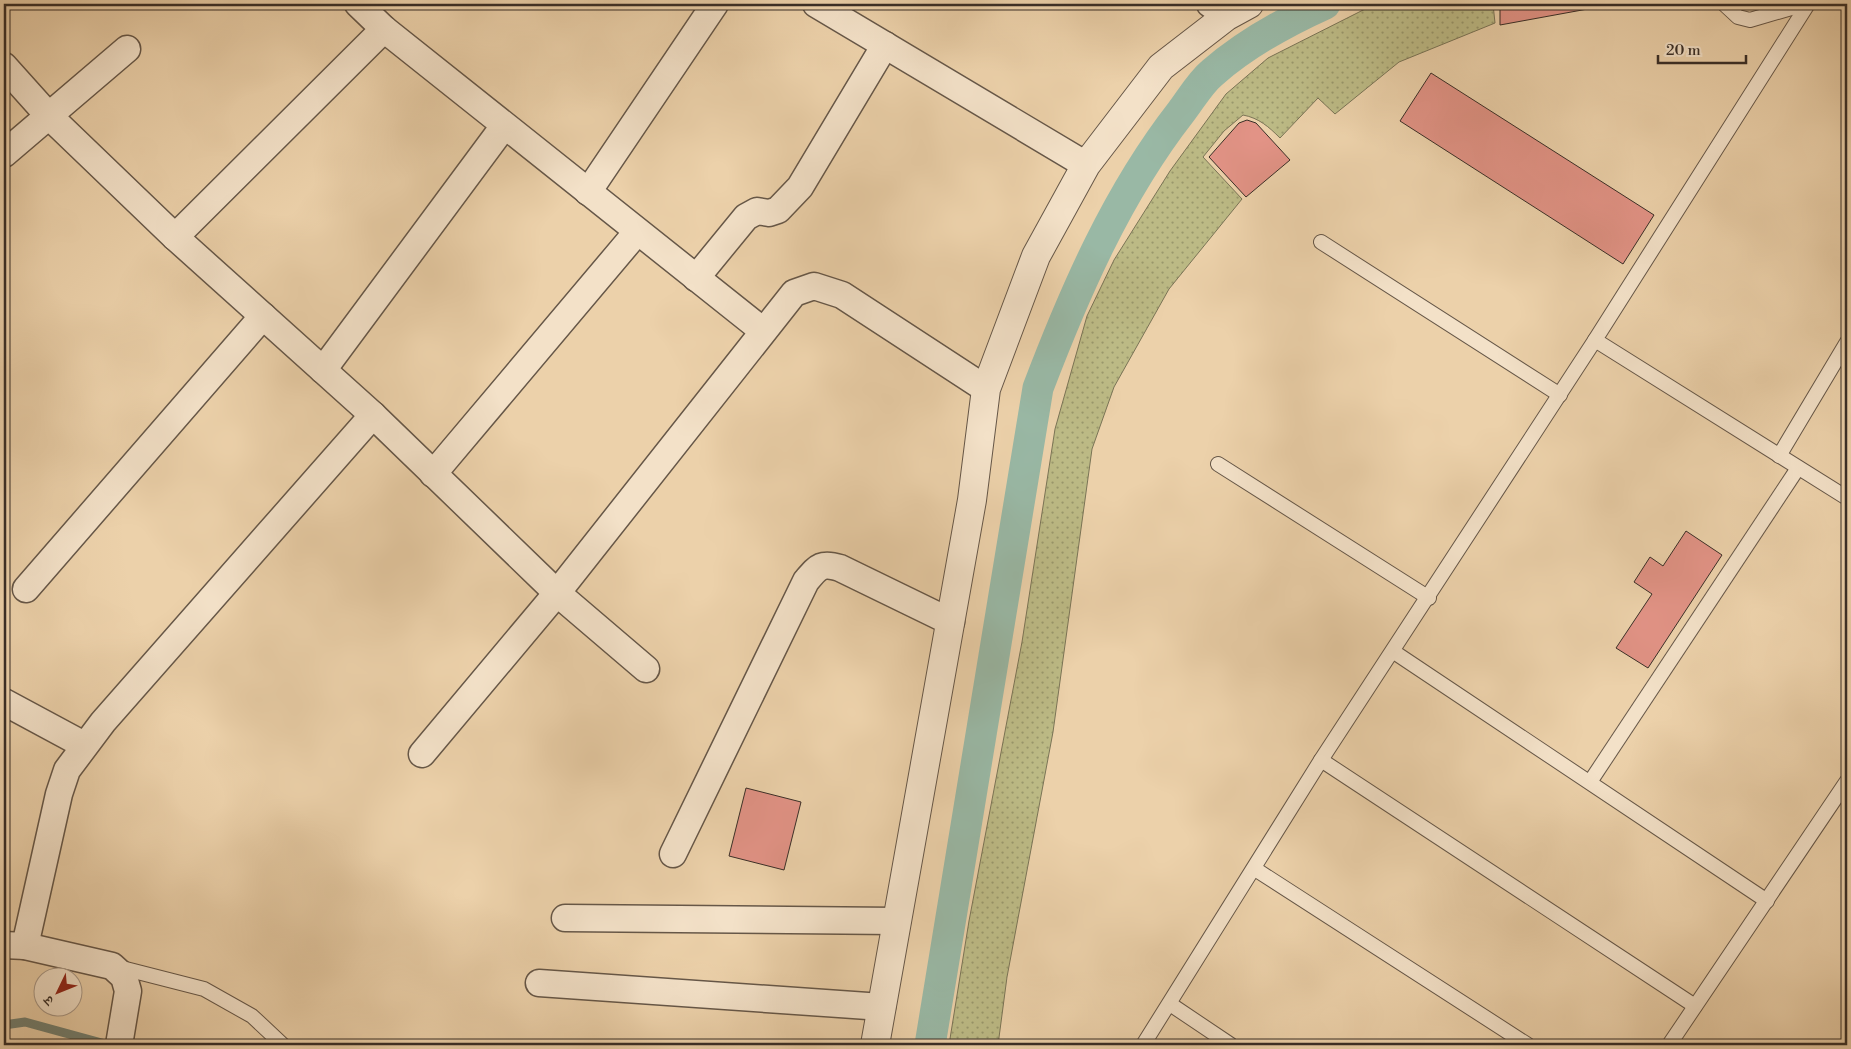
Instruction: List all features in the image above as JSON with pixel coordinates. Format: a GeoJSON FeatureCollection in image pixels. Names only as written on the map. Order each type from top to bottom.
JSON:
{"type":"FeatureCollection","features":[{"type":"Feature","properties":{"kind":"street"},"geometry":{"type":"LineString","coordinates":[[358,4],[384,29],[504,126],[762,330]]}},
{"type":"Feature","properties":{"kind":"street"},"geometry":{"type":"LineString","coordinates":[[588,192],[715,4]]}},
{"type":"Feature","properties":{"kind":"street"},"geometry":{"type":"LineString","coordinates":[[816,4],[1086,165]]}},
{"type":"Feature","properties":{"kind":"street"},"geometry":{"type":"LineString","coordinates":[[876,1045],[972,500],[986,389],[1036,256],[1086,165],[1161,67],[1228,8]]}},
{"type":"Feature","properties":{"kind":"street"},"geometry":{"type":"LineString","coordinates":[[176,237],[384,29]]}},
{"type":"Feature","properties":{"kind":"street"},"geometry":{"type":"LineString","coordinates":[[696,278],[746,216],[757,211],[769,212],[778,210],[800,187],[885,45]]}},
{"type":"Feature","properties":{"kind":"street"},"geometry":{"type":"LineString","coordinates":[[4,154],[127,49]]}},
{"type":"Feature","properties":{"kind":"street"},"geometry":{"type":"LineString","coordinates":[[4,66],[48,115],[176,237],[374,415],[557,593],[646,669]]}},
{"type":"Feature","properties":{"kind":"street"},"geometry":{"type":"LineString","coordinates":[[323,370],[504,126]]}},
{"type":"Feature","properties":{"kind":"street"},"geometry":{"type":"LineString","coordinates":[[433,474],[637,232]]}},
{"type":"Feature","properties":{"kind":"street"},"geometry":{"type":"LineString","coordinates":[[422,754],[557,593],[762,330],[794,293],[814,286],[842,294],[986,389]]}},
{"type":"Feature","properties":{"kind":"street"},"geometry":{"type":"LineString","coordinates":[[26,589],[262,316]]}},
{"type":"Feature","properties":{"kind":"street"},"geometry":{"type":"LineString","coordinates":[[119,1045],[128,991],[124,977],[112,966],[15,945],[67,770],[84,744],[374,415]]}},
{"type":"Feature","properties":{"kind":"street"},"geometry":{"type":"LineString","coordinates":[[673,854],[806,582],[817,568],[828,564],[840,568],[950,622]]}},
{"type":"Feature","properties":{"kind":"street"},"geometry":{"type":"LineString","coordinates":[[4,702],[84,744]]}},
{"type":"Feature","properties":{"kind":"street"},"geometry":{"type":"LineString","coordinates":[[566,918],[897,921]]}},
{"type":"Feature","properties":{"kind":"street"},"geometry":{"type":"LineString","coordinates":[[539,982],[882,1007]]}},
{"type":"Feature","properties":{"kind":"lane"},"geometry":{"type":"LineString","coordinates":[[1724,4],[1738,17],[1750,20],[1806,4]]}},
{"type":"Feature","properties":{"kind":"lane"},"geometry":{"type":"LineString","coordinates":[[1143,1045],[1256,869],[1321,760],[1394,652],[1560,395],[1806,4]]}},
{"type":"Feature","properties":{"kind":"lane"},"geometry":{"type":"LineString","coordinates":[[1322,242],[1560,395]]}},
{"type":"Feature","properties":{"kind":"lane"},"geometry":{"type":"LineString","coordinates":[[1595,340],[1847,498]]}},
{"type":"Feature","properties":{"kind":"lane"},"geometry":{"type":"LineString","coordinates":[[1779,456],[1847,342]]}},
{"type":"Feature","properties":{"kind":"lane"},"geometry":{"type":"LineString","coordinates":[[1218,464],[1429,598]]}},
{"type":"Feature","properties":{"kind":"lane"},"geometry":{"type":"LineString","coordinates":[[1590,782],[1798,468]]}},
{"type":"Feature","properties":{"kind":"lane"},"geometry":{"type":"LineString","coordinates":[[1394,652],[1767,901]]}},
{"type":"Feature","properties":{"kind":"lane"},"geometry":{"type":"LineString","coordinates":[[1321,760],[1695,1006]]}},
{"type":"Feature","properties":{"kind":"lane"},"geometry":{"type":"LineString","coordinates":[[1669,1045],[1847,781]]}},
{"type":"Feature","properties":{"kind":"lane"},"geometry":{"type":"LineString","coordinates":[[1256,869],[1528,1045]]}},
{"type":"Feature","properties":{"kind":"lane"},"geometry":{"type":"LineString","coordinates":[[112,966],[204,989],[252,1016],[283,1045]]}},
{"type":"Feature","properties":{"kind":"lane"},"geometry":{"type":"LineString","coordinates":[[1170,1004],[1231,1045]]}},
{"type":"Feature","properties":{"kind":"shaded area"},"geometry":{"type":"Polygon","coordinates":[[[1375,4],[1493,4],[1495,23],[1399,62],[1335,114],[1318,98],[1280,138],[1254,118],[1243,115],[1224,131],[1203,157],[1242,199],[1169,289],[1114,387],[1092,449],[1053,732],[1007,977],[998,1045],[949,1045],[969,921],[1022,642],[1055,429],[1087,316],[1114,260],[1170,171],[1226,94],[1268,58],[1375,4]]]}},
{"type":"Feature","properties":{"kind":"building"},"geometry":{"type":"Polygon","coordinates":[[[1500,4],[1615,4],[1500,25],[1500,4]]]}},
{"type":"Feature","properties":{"kind":"building"},"geometry":{"type":"Polygon","coordinates":[[[1431,73],[1654,215],[1623,264],[1400,121],[1431,73]]]}},
{"type":"Feature","properties":{"kind":"building"},"geometry":{"type":"Polygon","coordinates":[[[1247,120],[1256,123],[1290,160],[1246,197],[1209,157],[1239,123],[1247,120]]]}},
{"type":"Feature","properties":{"kind":"building"},"geometry":{"type":"Polygon","coordinates":[[[1686,531],[1722,555],[1648,668],[1616,648],[1652,594],[1634,582],[1650,557],[1663,566],[1686,531]]]}},
{"type":"Feature","properties":{"kind":"building"},"geometry":{"type":"Polygon","coordinates":[[[746,788],[801,802],[784,870],[729,856],[746,788]]]}},
{"type":"Feature","properties":{"kind":"waterway"},"geometry":{"type":"LineString","coordinates":[[930,1045],[1038,388],[1067,315],[1099,244],[1117,210],[1158,143],[1196,91],[1212,73],[1252,43],[1280,26],[1325,4]]}},
{"type":"Feature","properties":{"kind":"waterway"},"geometry":{"type":"LineString","coordinates":[[4,1025],[25,1022],[109,1045]]}}]}
